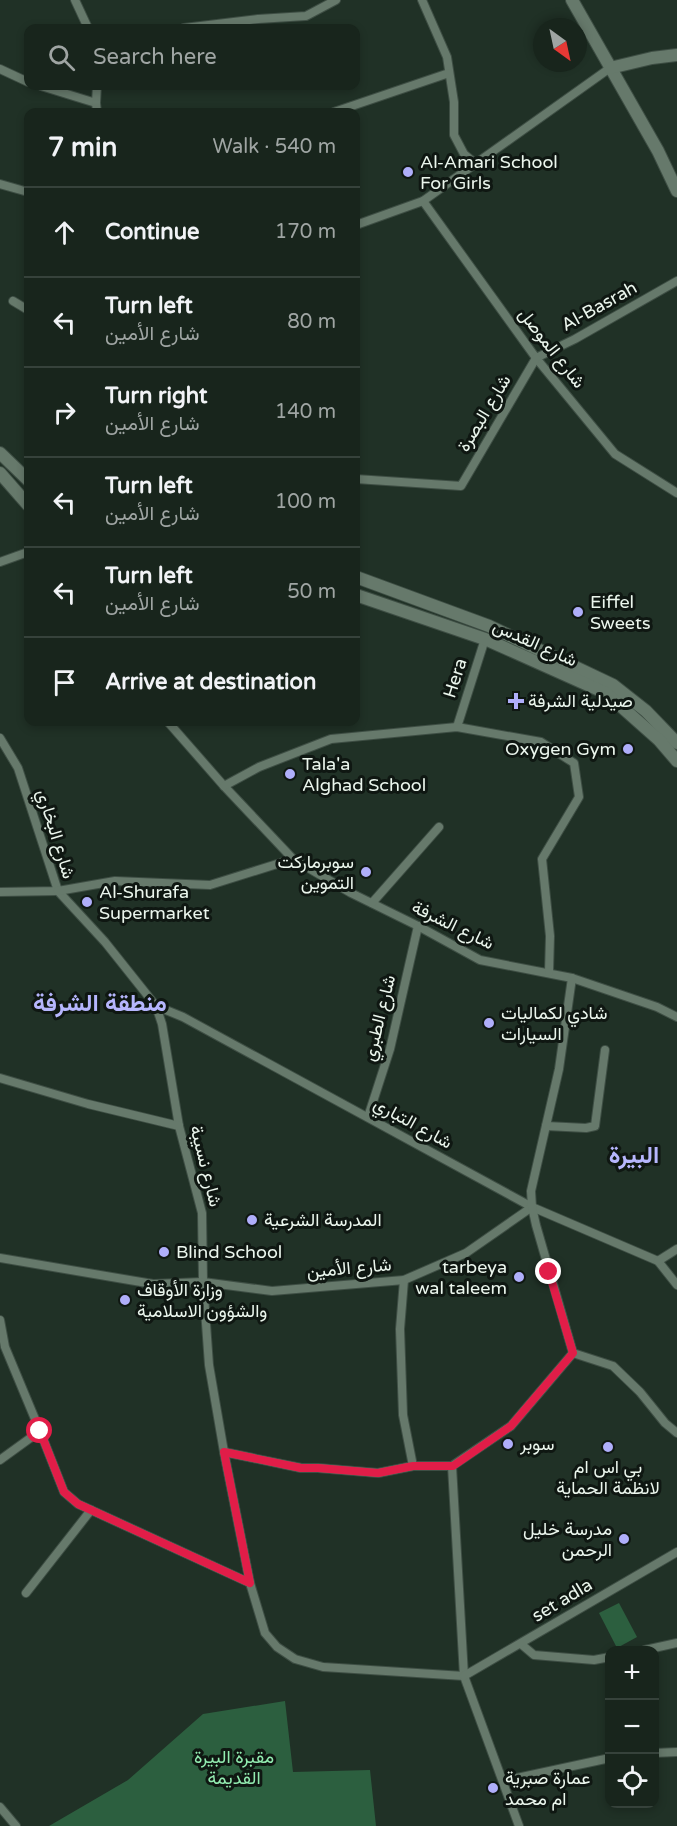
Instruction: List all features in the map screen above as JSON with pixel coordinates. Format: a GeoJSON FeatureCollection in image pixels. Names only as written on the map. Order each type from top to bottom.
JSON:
{"type":"FeatureCollection","features":[{"type":"Feature","properties":{"kind":"main road"},"geometry":{"type":"LineString","coordinates":[[572,0],[658,151],[677,191]]}},
{"type":"Feature","properties":{"kind":"main road"},"geometry":{"type":"LineString","coordinates":[[610,68],[652,58],[677,55]]}},
{"type":"Feature","properties":{"kind":"main road"},"geometry":{"type":"LineString","coordinates":[[0,453],[24,476]]}},
{"type":"Feature","properties":{"kind":"main road"},"geometry":{"type":"LineString","coordinates":[[0,473],[24,501]]}},
{"type":"Feature","properties":{"kind":"main road","name":"شارع القدس"},"geometry":{"type":"LineString","coordinates":[[360,578],[489,626],[613,685],[675,738]]}},
{"type":"Feature","properties":{"kind":"main road","name":"شارع القدس"},"geometry":{"type":"LineString","coordinates":[[360,596],[485,639],[606,693],[659,740],[677,761]]}},
{"type":"Feature","properties":{"kind":"main road"},"geometry":{"type":"LineString","coordinates":[[485,639],[489,626]]}},
{"type":"Feature","properties":{"kind":"street"},"geometry":{"type":"LineString","coordinates":[[75,0],[86,24]]}},
{"type":"Feature","properties":{"kind":"street"},"geometry":{"type":"LineString","coordinates":[[217,24],[306,16],[336,0]]}},
{"type":"Feature","properties":{"kind":"street"},"geometry":{"type":"LineString","coordinates":[[422,0],[447,57],[454,102],[454,135],[464,154],[476,164]]}},
{"type":"Feature","properties":{"kind":"street"},"geometry":{"type":"LineString","coordinates":[[360,224],[423,201],[610,68]]}},
{"type":"Feature","properties":{"kind":"street"},"geometry":{"type":"LineString","coordinates":[[0,69],[24,80]]}},
{"type":"Feature","properties":{"kind":"street"},"geometry":{"type":"LineString","coordinates":[[346,108],[449,74]]}},
{"type":"Feature","properties":{"kind":"street"},"geometry":{"type":"LineString","coordinates":[[54,90],[96,103]]}},
{"type":"Feature","properties":{"kind":"street"},"geometry":{"type":"LineString","coordinates":[[97,90],[97,108]]}},
{"type":"Feature","properties":{"kind":"street"},"geometry":{"type":"LineString","coordinates":[[0,184],[24,191]]}},
{"type":"Feature","properties":{"kind":"street","name":"شارع الموصل"},"geometry":{"type":"LineString","coordinates":[[423,201],[536,358],[615,454],[677,493]]}},
{"type":"Feature","properties":{"kind":"street","name":"Al-Basrah"},"geometry":{"type":"LineString","coordinates":[[536,358],[576,339],[677,280]]}},
{"type":"Feature","properties":{"kind":"street"},"geometry":{"type":"LineString","coordinates":[[13,301],[24,308]]}},
{"type":"Feature","properties":{"kind":"street","name":"شارع البصرة"},"geometry":{"type":"LineString","coordinates":[[360,478],[461,486],[536,358]]}},
{"type":"Feature","properties":{"kind":"street"},"geometry":{"type":"LineString","coordinates":[[0,562],[24,553]]}},
{"type":"Feature","properties":{"kind":"street","name":"Hera"},"geometry":{"type":"LineString","coordinates":[[457,727],[485,639]]}},
{"type":"Feature","properties":{"kind":"street"},"geometry":{"type":"LineString","coordinates":[[58,891],[115,881],[210,885],[293,859],[172,726]]}},
{"type":"Feature","properties":{"kind":"street"},"geometry":{"type":"LineString","coordinates":[[224,786],[259,767],[331,739],[457,727],[541,742],[574,763],[579,797],[542,859],[550,936],[549,972]]}},
{"type":"Feature","properties":{"kind":"street","name":"شارع البخاري"},"geometry":{"type":"LineString","coordinates":[[0,738],[18,768],[58,891],[0,892]]}},
{"type":"Feature","properties":{"kind":"street"},"geometry":{"type":"LineString","coordinates":[[372,903],[439,827]]}},
{"type":"Feature","properties":{"kind":"street","name":"شارع الشرفة"},"geometry":{"type":"LineString","coordinates":[[293,859],[351,893],[480,960],[572,978],[657,1007],[677,1017]]}},
{"type":"Feature","properties":{"kind":"street","name":"شارع نسيبة"},"geometry":{"type":"LineString","coordinates":[[58,891],[105,942],[156,1006],[162,1024],[179,1126],[202,1213],[204,1282]]}},
{"type":"Feature","properties":{"kind":"street","name":"شارع الطبري"},"geometry":{"type":"LineString","coordinates":[[368,1117],[390,1049],[418,926]]}},
{"type":"Feature","properties":{"kind":"street"},"geometry":{"type":"LineString","coordinates":[[572,978],[559,1069],[531,1191],[532,1207],[573,1353]]}},
{"type":"Feature","properties":{"kind":"street","name":"شارع التباري"},"geometry":{"type":"LineString","coordinates":[[156,1006],[183,1017],[532,1207],[658,1261]]}},
{"type":"Feature","properties":{"kind":"street"},"geometry":{"type":"LineString","coordinates":[[546,1126],[586,1128],[595,1126],[605,1050]]}},
{"type":"Feature","properties":{"kind":"street"},"geometry":{"type":"LineString","coordinates":[[0,1078],[88,1104],[179,1126]]}},
{"type":"Feature","properties":{"kind":"street","name":"شارع الأمين"},"geometry":{"type":"LineString","coordinates":[[204,1282],[272,1291],[404,1280],[466,1253],[532,1207]]}},
{"type":"Feature","properties":{"kind":"street"},"geometry":{"type":"LineString","coordinates":[[677,1249],[658,1261],[677,1285]]}},
{"type":"Feature","properties":{"kind":"street"},"geometry":{"type":"LineString","coordinates":[[0,1258],[153,1284],[204,1282],[209,1365],[224,1452],[250,1583],[265,1633],[276,1647],[295,1659],[323,1667],[464,1676]]}},
{"type":"Feature","properties":{"kind":"street"},"geometry":{"type":"LineString","coordinates":[[404,1280],[400,1329],[403,1415],[413,1466]]}},
{"type":"Feature","properties":{"kind":"street"},"geometry":{"type":"LineString","coordinates":[[0,1320],[3,1347],[64,1492],[78,1504],[250,1583]]}},
{"type":"Feature","properties":{"kind":"street"},"geometry":{"type":"LineString","coordinates":[[573,1353],[614,1366],[640,1392],[665,1423],[677,1433]]}},
{"type":"Feature","properties":{"kind":"street"},"geometry":{"type":"LineString","coordinates":[[224,1452],[301,1468],[378,1473],[413,1466],[453,1466],[511,1426],[573,1353]]}},
{"type":"Feature","properties":{"kind":"street"},"geometry":{"type":"LineString","coordinates":[[0,1460],[40,1431]]}},
{"type":"Feature","properties":{"kind":"street"},"geometry":{"type":"LineString","coordinates":[[453,1466],[464,1676],[519,1826]]}},
{"type":"Feature","properties":{"kind":"street"},"geometry":{"type":"LineString","coordinates":[[26,1593],[91,1510]]}},
{"type":"Feature","properties":{"kind":"street","name":"set adla"},"geometry":{"type":"LineString","coordinates":[[464,1676],[677,1552]]}},
{"type":"Feature","properties":{"kind":"street"},"geometry":{"type":"LineString","coordinates":[[659,1647],[677,1643]]}},
{"type":"Feature","properties":{"kind":"street"},"geometry":{"type":"LineString","coordinates":[[521,1644],[534,1654],[594,1660],[605,1658]]}},
{"type":"Feature","properties":{"kind":"street"},"geometry":{"type":"LineString","coordinates":[[659,1753],[677,1752]]}},
{"type":"Feature","properties":{"kind":"street"},"geometry":{"type":"LineString","coordinates":[[503,1781],[605,1759]]}},
{"type":"Feature","properties":{"kind":"street"},"geometry":{"type":"LineString","coordinates":[[0,1807],[16,1826]]}},
{"type":"Feature","properties":{"kind":"green space"},"geometry":{"type":"Polygon","coordinates":[[[619,1603],[637,1637],[621,1646],[616,1646],[599,1613],[619,1603]]]}},
{"type":"Feature","properties":{"kind":"green space","name":"مقبرة البيرة القديمة"},"geometry":{"type":"Polygon","coordinates":[[[285,1701],[293,1772],[370,1770],[376,1826],[49,1826],[128,1780],[203,1714],[285,1701]]]}},
{"type":"Feature","properties":{"kind":"place","name":"Al-Amari School For Girls"},"geometry":{"type":"Point","coordinates":[408,172]}},
{"type":"Feature","properties":{"kind":"place","name":"Eiffel Sweets"},"geometry":{"type":"Point","coordinates":[578,612]}},
{"type":"Feature","properties":{"kind":"place","name":"صيدلية الشرفة"},"geometry":{"type":"Point","coordinates":[516,701]}},
{"type":"Feature","properties":{"kind":"place","name":"Oxygen Gym"},"geometry":{"type":"Point","coordinates":[628,749]}},
{"type":"Feature","properties":{"kind":"place","name":"Tala'a Alghad School"},"geometry":{"type":"Point","coordinates":[290,774]}},
{"type":"Feature","properties":{"kind":"place","name":"سوبرماركت التموين"},"geometry":{"type":"Point","coordinates":[366,872]}},
{"type":"Feature","properties":{"kind":"place","name":"Al-Shurafa Supermarket"},"geometry":{"type":"Point","coordinates":[87,902]}},
{"type":"Feature","properties":{"kind":"place","name":"شادي لكماليات السيارات"},"geometry":{"type":"Point","coordinates":[489,1023]}},
{"type":"Feature","properties":{"kind":"place","name":"المدرسة الشرعية"},"geometry":{"type":"Point","coordinates":[252,1220]}},
{"type":"Feature","properties":{"kind":"place","name":"Blind School"},"geometry":{"type":"Point","coordinates":[164,1252]}},
{"type":"Feature","properties":{"kind":"place","name":"tarbeya wal taleem"},"geometry":{"type":"Point","coordinates":[519,1277]}},
{"type":"Feature","properties":{"kind":"place","name":"وزارة الأوقاف والشؤون الاسلامية"},"geometry":{"type":"Point","coordinates":[125,1300]}},
{"type":"Feature","properties":{"kind":"place","name":"سوبر"},"geometry":{"type":"Point","coordinates":[508,1444]}},
{"type":"Feature","properties":{"kind":"place","name":"بي اس ام لانظمة الحماية"},"geometry":{"type":"Point","coordinates":[608,1447]}},
{"type":"Feature","properties":{"kind":"place","name":"مدرسة خليل الرحمن"},"geometry":{"type":"Point","coordinates":[624,1539]}},
{"type":"Feature","properties":{"kind":"place","name":"عمارة صبرية ام محمد"},"geometry":{"type":"Point","coordinates":[493,1788]}},
{"type":"Feature","properties":{"kind":"district","name":"منطقة الشرفة"},"geometry":{"type":"Point","coordinates":[100,1003]}},
{"type":"Feature","properties":{"kind":"district","name":"البيرة"},"geometry":{"type":"Point","coordinates":[634,1155]}},
{"type":"Feature","properties":{"kind":"route"},"geometry":{"type":"LineString","coordinates":[[40,1431],[64,1492],[70,1499],[250,1583],[224,1452],[301,1468],[378,1473],[413,1466],[453,1466],[511,1426],[573,1353],[549,1272]]}}]}
